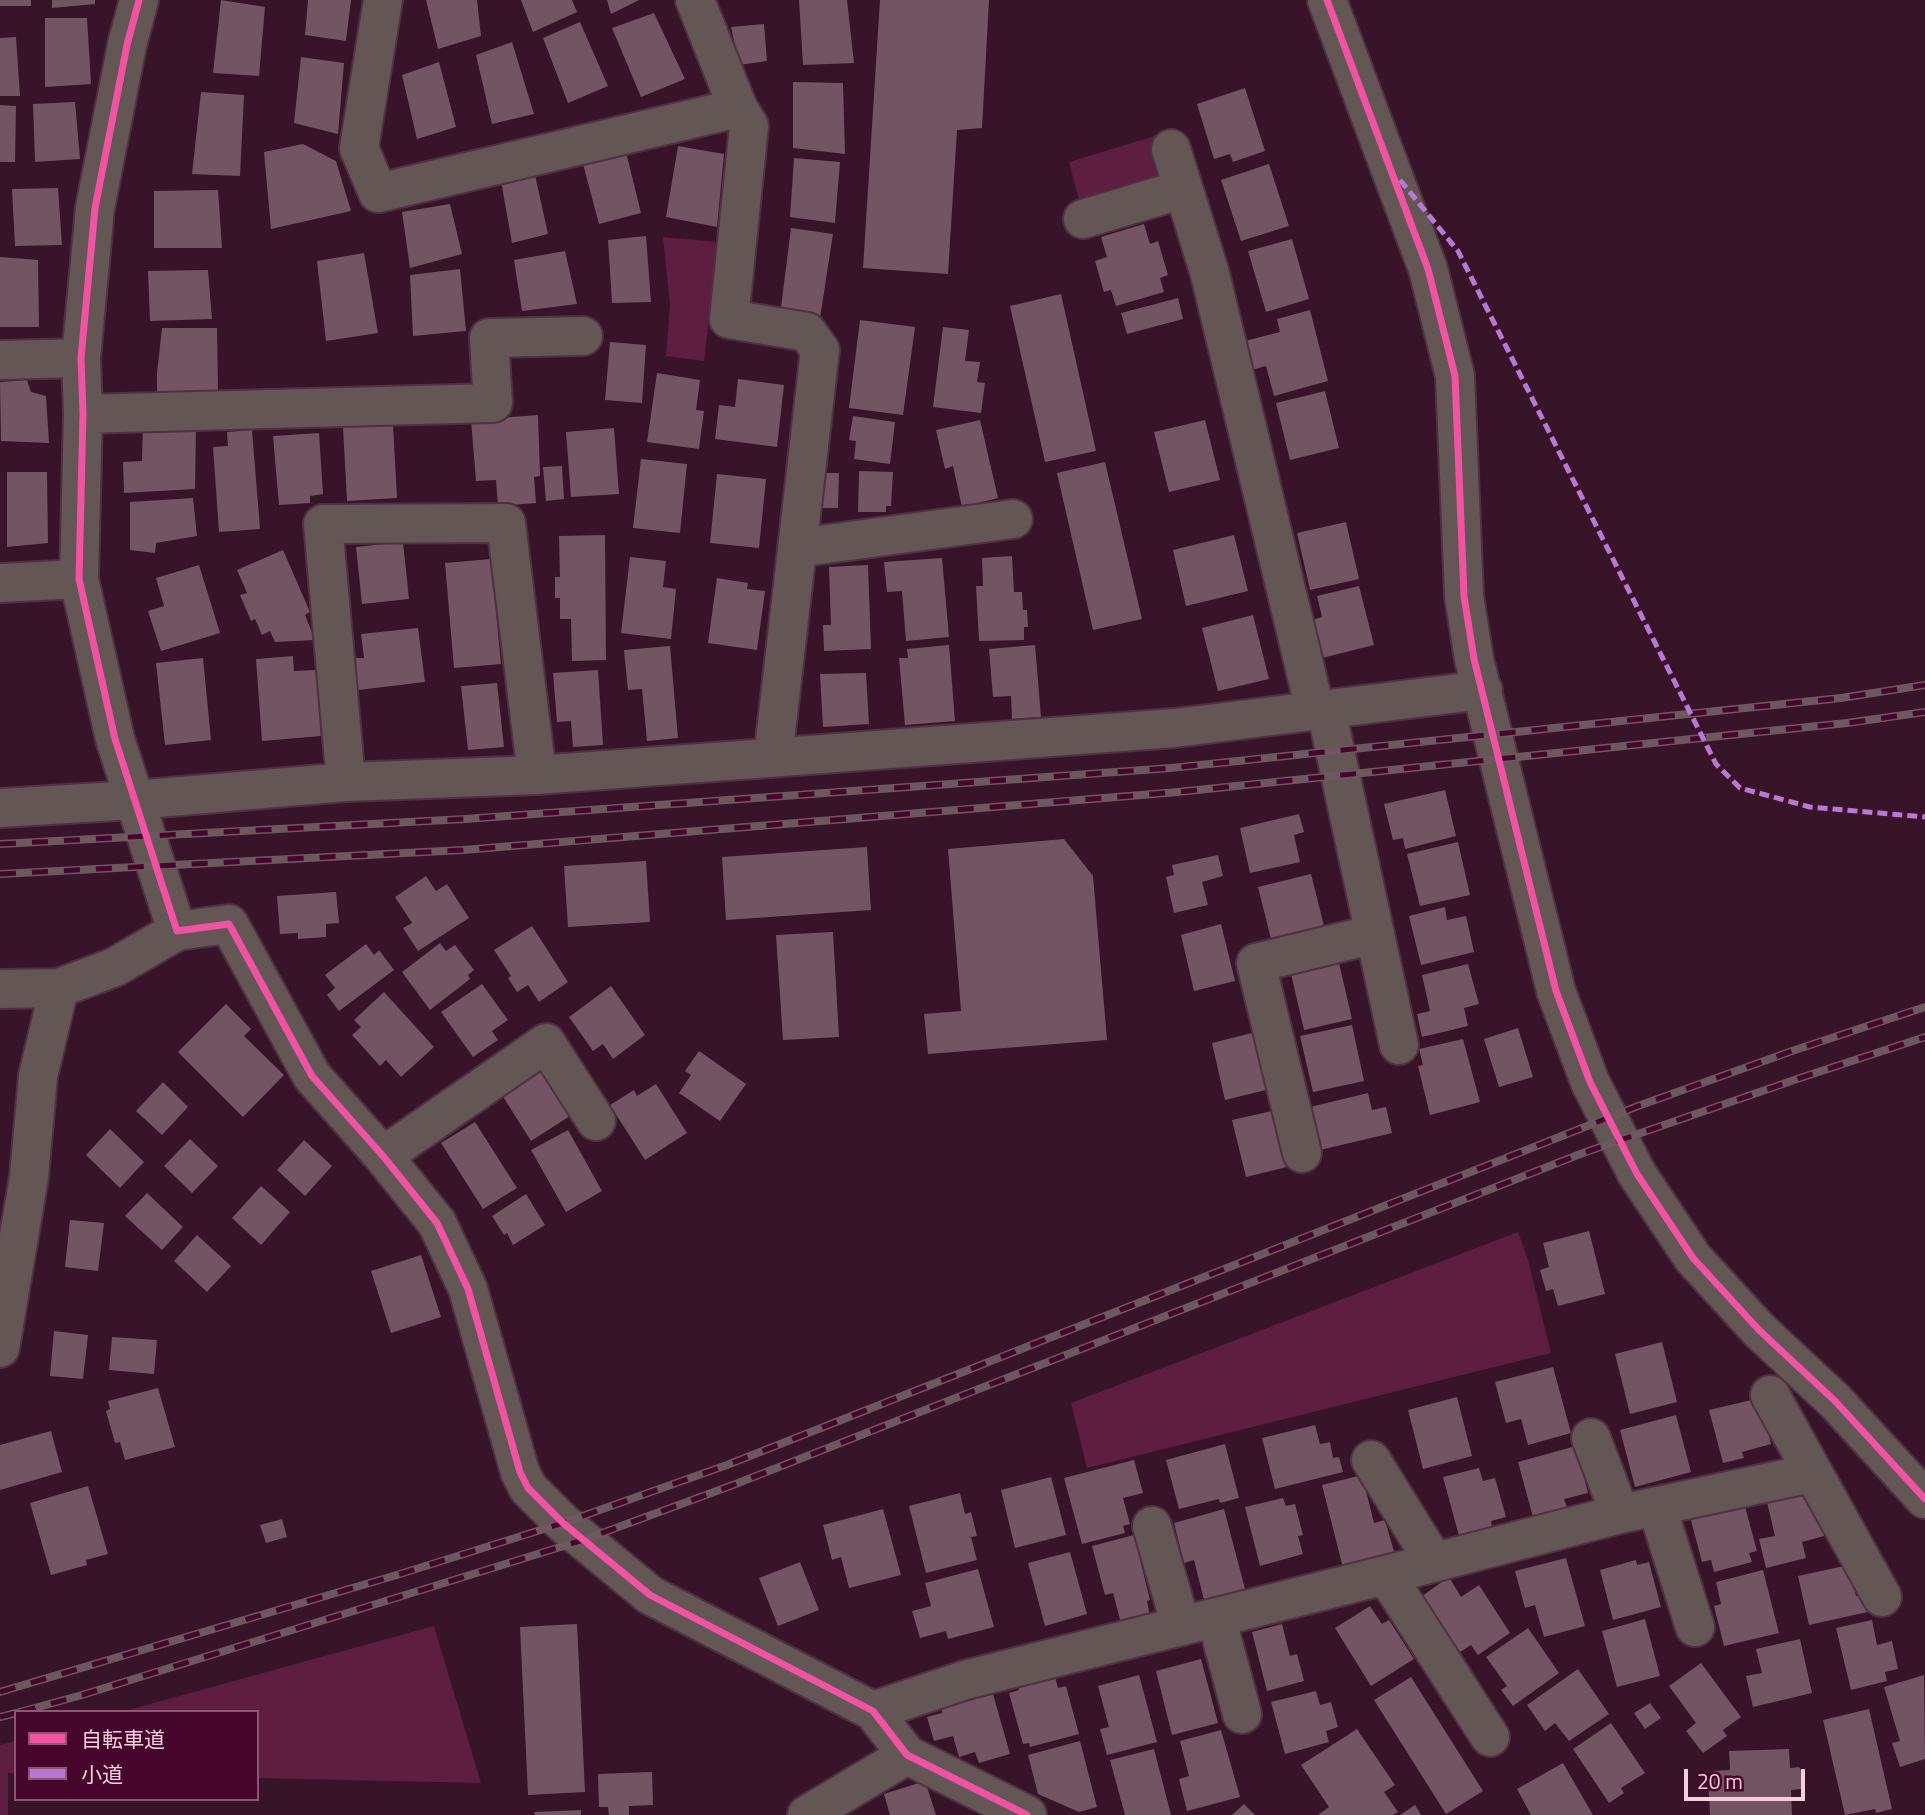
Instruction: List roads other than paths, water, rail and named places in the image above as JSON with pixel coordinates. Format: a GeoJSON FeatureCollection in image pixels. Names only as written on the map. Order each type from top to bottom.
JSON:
{"type":"FeatureCollection","features":[{"type":"Feature","properties":{"kind":"street"},"geometry":{"type":"LineString","coordinates":[[139,0],[127,45],[95,208],[81,358],[83,414],[79,579],[115,739],[177,932]]}},
{"type":"Feature","properties":{"kind":"street"},"geometry":{"type":"LineString","coordinates":[[383,0],[359,148],[378,193],[738,108]]}},
{"type":"Feature","properties":{"kind":"street"},"geometry":{"type":"LineString","coordinates":[[695,0],[738,108],[749,126],[729,319],[807,332],[821,350],[773,758]]}},
{"type":"Feature","properties":{"kind":"street"},"geometry":{"type":"LineString","coordinates":[[1297,0],[1352,67]]}},
{"type":"Feature","properties":{"kind":"street"},"geometry":{"type":"LineString","coordinates":[[1328,0],[1428,269],[1455,376],[1464,596],[1475,659],[1556,991],[1590,1082],[1637,1174],[1693,1258],[1759,1330],[1835,1401],[1925,1499]]}},
{"type":"Feature","properties":{"kind":"street"},"geometry":{"type":"LineString","coordinates":[[1171,149],[1210,274],[1320,709],[1399,1045]]}},
{"type":"Feature","properties":{"kind":"street"},"geometry":{"type":"LineString","coordinates":[[1083,219],[1184,189]]}},
{"type":"Feature","properties":{"kind":"street"},"geometry":{"type":"LineString","coordinates":[[83,414],[493,403],[489,338],[583,336]]}},
{"type":"Feature","properties":{"kind":"street"},"geometry":{"type":"LineString","coordinates":[[0,360],[81,358]]}},
{"type":"Feature","properties":{"kind":"street"},"geometry":{"type":"LineString","coordinates":[[797,548],[1013,519]]}},
{"type":"Feature","properties":{"kind":"street"},"geometry":{"type":"LineString","coordinates":[[346,782],[323,524],[506,523],[537,775]]}},
{"type":"Feature","properties":{"kind":"street"},"geometry":{"type":"LineString","coordinates":[[0,583],[79,579]]}},
{"type":"Feature","properties":{"kind":"street"},"geometry":{"type":"LineString","coordinates":[[0,808],[346,782],[537,775],[1175,728],[1483,690]]}},
{"type":"Feature","properties":{"kind":"street"},"geometry":{"type":"LineString","coordinates":[[0,989],[59,988],[115,967],[177,932],[229,923],[312,1076],[383,1156],[436,1223],[468,1289],[520,1472],[528,1488],[563,1523],[650,1595],[873,1711],[907,1755],[1027,1815]]}},
{"type":"Feature","properties":{"kind":"street"},"geometry":{"type":"LineString","coordinates":[[1302,1153],[1256,963],[1375,934]]}},
{"type":"Feature","properties":{"kind":"street"},"geometry":{"type":"LineString","coordinates":[[0,1348],[29,1177],[38,1076],[59,988]]}},
{"type":"Feature","properties":{"kind":"street"},"geometry":{"type":"LineString","coordinates":[[383,1156],[546,1043],[596,1121]]}},
{"type":"Feature","properties":{"kind":"street"},"geometry":{"type":"LineString","coordinates":[[1770,1395],[1882,1597]]}},
{"type":"Feature","properties":{"kind":"street"},"geometry":{"type":"LineString","coordinates":[[1591,1438],[1620,1514]]}},
{"type":"Feature","properties":{"kind":"street"},"geometry":{"type":"LineString","coordinates":[[1371,1460],[1434,1562]]}},
{"type":"Feature","properties":{"kind":"street"},"geometry":{"type":"LineString","coordinates":[[873,1711],[965,1680],[1620,1514],[1812,1473]]}},
{"type":"Feature","properties":{"kind":"street"},"geometry":{"type":"LineString","coordinates":[[1657,1507],[1695,1627]]}},
{"type":"Feature","properties":{"kind":"street"},"geometry":{"type":"LineString","coordinates":[[1152,1525],[1242,1714]]}},
{"type":"Feature","properties":{"kind":"street"},"geometry":{"type":"LineString","coordinates":[[1385,1575],[1490,1737]]}},
{"type":"Feature","properties":{"kind":"street"},"geometry":{"type":"LineString","coordinates":[[825,1810],[907,1755]]}},
{"type":"Feature","properties":{"kind":"railway"},"geometry":{"type":"LineString","coordinates":[[0,844],[465,819],[1171,768],[1841,698],[1925,685]]}},
{"type":"Feature","properties":{"kind":"railway"},"geometry":{"type":"LineString","coordinates":[[0,874],[463,850],[1178,792],[1847,723],[1925,712]]}},
{"type":"Feature","properties":{"kind":"railway"},"geometry":{"type":"LineString","coordinates":[[0,1692],[400,1574],[563,1523],[727,1465],[1638,1106],[1925,1007]]}},
{"type":"Feature","properties":{"kind":"railway"},"geometry":{"type":"LineString","coordinates":[[27,1710],[583,1540],[733,1485],[1583,1153],[1925,1037]]}},
{"type":"Feature","properties":{"kind":"railway"},"geometry":{"type":"LineString","coordinates":[[0,1717],[14,1714]]}}]}
